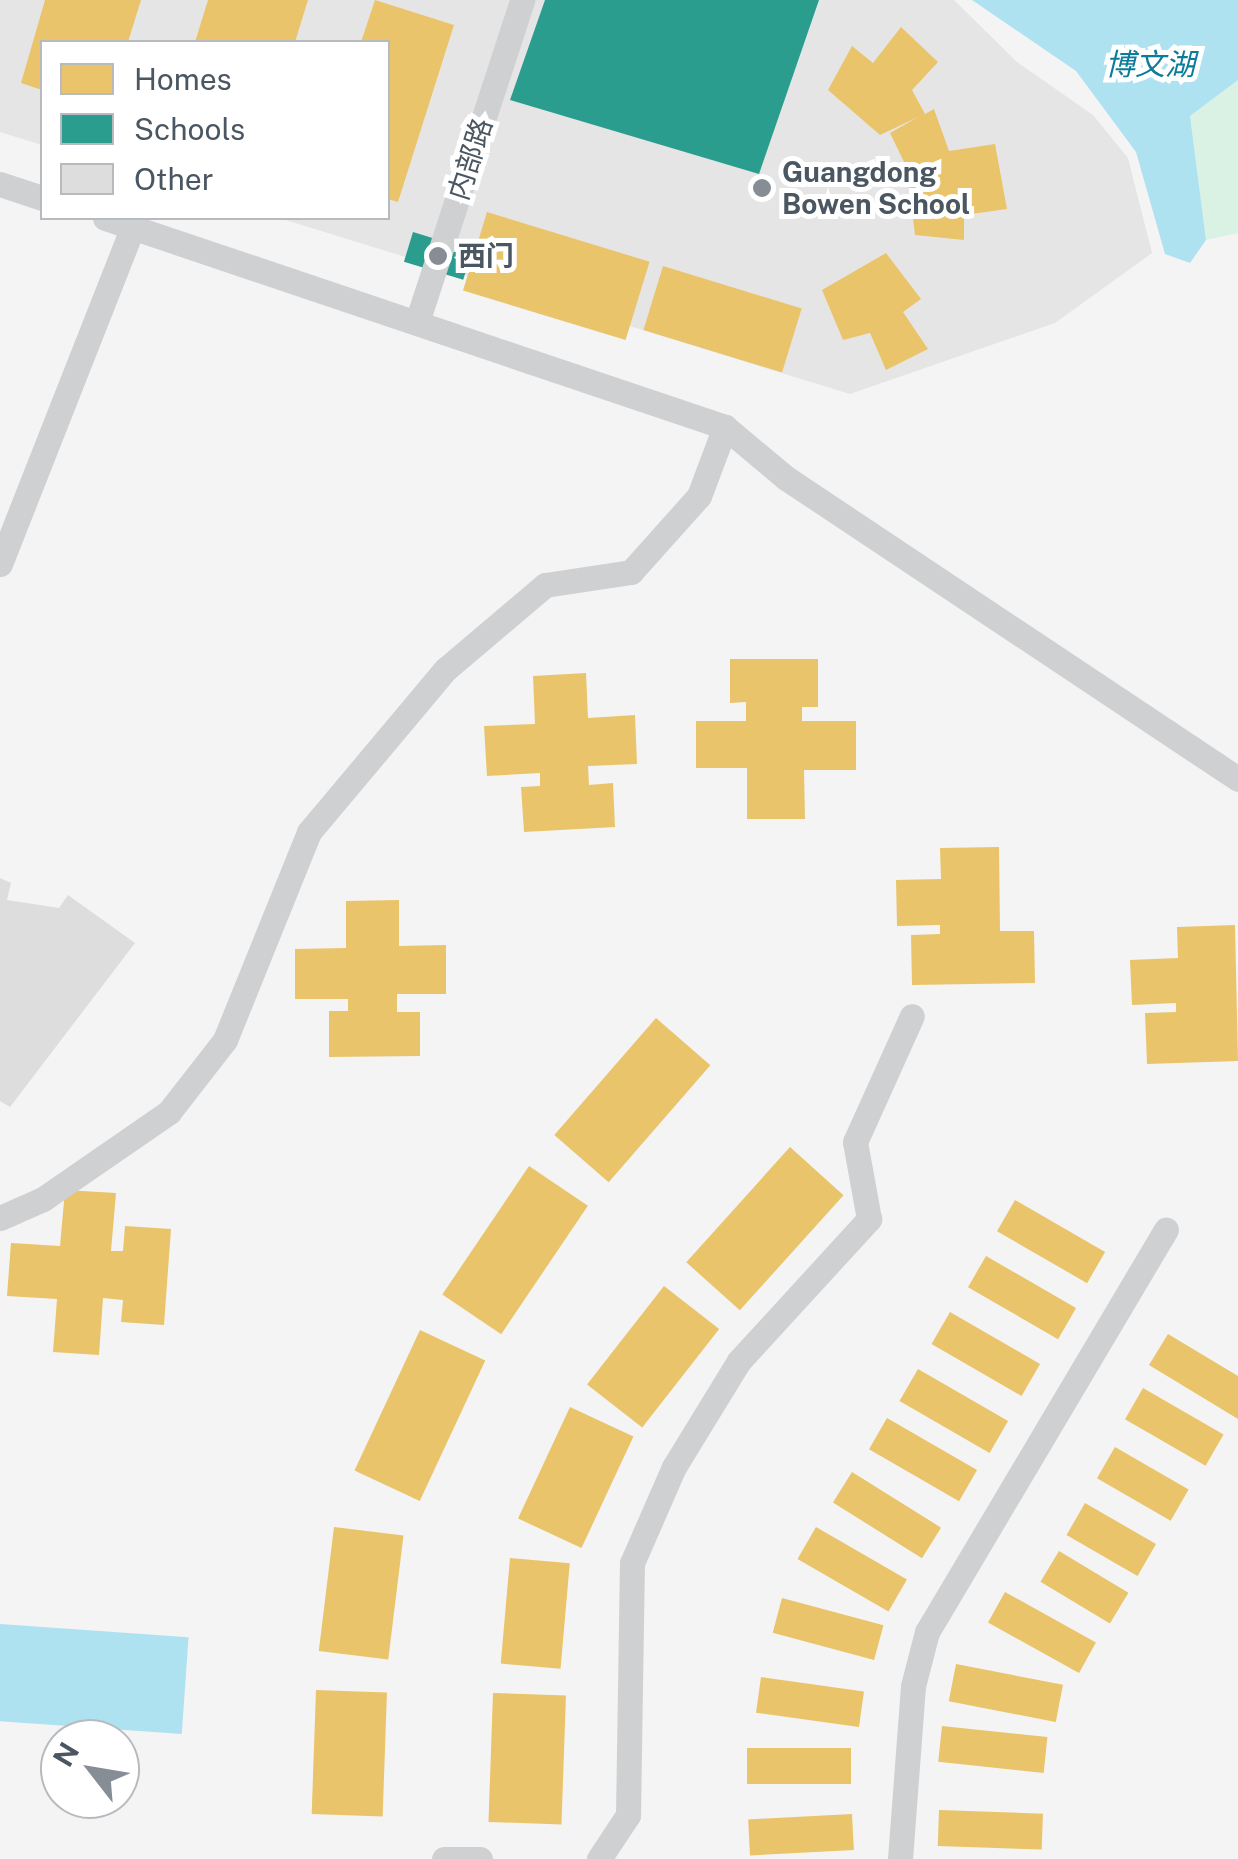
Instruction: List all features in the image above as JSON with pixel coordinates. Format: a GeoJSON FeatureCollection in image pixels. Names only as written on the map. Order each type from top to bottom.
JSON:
{"type":"FeatureCollection","features":[{"type":"Feature","properties":{"kind":"street","name":"内部路"},"geometry":{"type":"LineString","coordinates":[[418,319],[522,0]]}},
{"type":"Feature","properties":{"kind":"street"},"geometry":{"type":"LineString","coordinates":[[0,184],[40,197]]}},
{"type":"Feature","properties":{"kind":"street"},"geometry":{"type":"LineString","coordinates":[[112,220],[418,319],[726,427],[786,478],[1238,779]]}},
{"type":"Feature","properties":{"kind":"street"},"geometry":{"type":"LineString","coordinates":[[0,564],[133,226]]}},
{"type":"Feature","properties":{"kind":"street"},"geometry":{"type":"LineString","coordinates":[[0,1218],[43,1200],[169,1112],[225,1040],[309,832],[446,669],[544,585],[631,572],[699,496],[726,427]]}},
{"type":"Feature","properties":{"kind":"street"},"geometry":{"type":"LineString","coordinates":[[599,1859],[628,1815],[632,1563],[674,1467],[739,1361],[869,1219],[855,1142],[912,1016]]}},
{"type":"Feature","properties":{"kind":"street"},"geometry":{"type":"LineString","coordinates":[[900,1859],[913,1686],[927,1632],[1166,1230]]}},
{"type":"Feature","properties":{"kind":"street"},"geometry":{"type":"LineString","coordinates":[[444,1859],[480,1859]]}},
{"type":"Feature","properties":{"kind":"shaded area","name":"Guangdong Bowen School"},"geometry":{"type":"Polygon","coordinates":[[[0,0],[954,0],[1017,62],[1093,115],[1128,158],[1152,253],[1055,323],[850,394],[285,220],[390,220],[390,40],[40,40],[40,144],[0,132],[0,0]]]}},
{"type":"Feature","properties":{"kind":"green space"},"geometry":{"type":"Polygon","coordinates":[[[1238,80],[1238,233],[1206,240],[1190,116],[1238,80]]]}},
{"type":"Feature","properties":{"kind":"water","name":"博文湖"},"geometry":{"type":"Polygon","coordinates":[[[972,0],[1238,0],[1238,80],[1190,116],[1206,240],[1190,263],[1165,254],[1136,152],[1076,71],[972,0]]]}},
{"type":"Feature","properties":{"kind":"water"},"geometry":{"type":"Polygon","coordinates":[[[0,1624],[189,1637],[182,1734],[140,1731],[140,1719],[40,1719],[40,1724],[0,1721],[0,1624]]]}},
{"type":"Feature","properties":{"kind":"building: Homes"},"geometry":{"type":"Polygon","coordinates":[[[45,0],[141,0],[129,40],[40,40],[40,89],[21,83],[45,0]]]}},
{"type":"Feature","properties":{"kind":"building: Homes"},"geometry":{"type":"Polygon","coordinates":[[[208,0],[308,0],[296,40],[196,40],[208,0]]]}},
{"type":"Feature","properties":{"kind":"building: Homes"},"geometry":{"type":"Polygon","coordinates":[[[375,0],[454,25],[398,202],[390,200],[390,40],[362,40],[375,0]]]}},
{"type":"Feature","properties":{"kind":"building: Homes"},"geometry":{"type":"Polygon","coordinates":[[[901,27],[938,62],[912,90],[925,114],[934,109],[949,151],[995,144],[1007,209],[964,215],[964,240],[915,235],[907,168],[890,133],[918,117],[880,135],[828,90],[852,46],[873,63],[901,27]]]}},
{"type":"Feature","properties":{"kind":"building: Homes"},"geometry":{"type":"Polygon","coordinates":[[[487,212],[650,262],[626,340],[463,290],[487,212]]]}},
{"type":"Feature","properties":{"kind":"building: Homes"},"geometry":{"type":"Polygon","coordinates":[[[886,253],[921,299],[903,312],[928,349],[886,370],[870,333],[843,340],[822,290],[886,253]]]}},
{"type":"Feature","properties":{"kind":"building: Homes"},"geometry":{"type":"Polygon","coordinates":[[[663,266],[802,308],[782,372],[643,330],[663,266]]]}},
{"type":"Feature","properties":{"kind":"building: Homes"},"geometry":{"type":"Polygon","coordinates":[[[730,659],[818,659],[818,707],[802,707],[802,721],[856,721],[856,770],[804,770],[805,819],[747,819],[747,768],[696,768],[696,721],[746,721],[746,702],[730,703],[730,659]]]}},
{"type":"Feature","properties":{"kind":"building: Homes"},"geometry":{"type":"Polygon","coordinates":[[[586,673],[588,718],[635,715],[637,764],[588,766],[589,785],[613,783],[615,827],[524,832],[521,787],[540,786],[540,773],[487,776],[484,726],[535,724],[533,676],[586,673]]]}},
{"type":"Feature","properties":{"kind":"building: Homes"},"geometry":{"type":"Polygon","coordinates":[[[999,847],[1000,931],[1034,931],[1035,983],[912,985],[911,935],[940,934],[940,925],[897,926],[896,880],[941,879],[940,848],[999,847]]]}},
{"type":"Feature","properties":{"kind":"building: Homes"},"geometry":{"type":"Polygon","coordinates":[[[399,900],[399,946],[446,945],[446,994],[397,994],[397,1012],[420,1012],[420,1056],[329,1057],[329,1011],[348,1011],[348,999],[295,999],[295,949],[346,948],[346,901],[399,900]]]}},
{"type":"Feature","properties":{"kind":"building: Homes"},"geometry":{"type":"Polygon","coordinates":[[[1235,925],[1238,1061],[1147,1064],[1145,1013],[1176,1012],[1176,1003],[1132,1005],[1130,960],[1178,958],[1177,927],[1235,925]]]}},
{"type":"Feature","properties":{"kind":"building: Homes"},"geometry":{"type":"Polygon","coordinates":[[[656,1018],[710,1065],[609,1182],[554,1135],[656,1018]]]}},
{"type":"Feature","properties":{"kind":"building: Homes"},"geometry":{"type":"Polygon","coordinates":[[[790,1147],[844,1195],[740,1310],[686,1262],[790,1147]]]}},
{"type":"Feature","properties":{"kind":"building: Homes"},"geometry":{"type":"Polygon","coordinates":[[[529,1166],[588,1206],[501,1334],[442,1295],[529,1166]]]}},
{"type":"Feature","properties":{"kind":"building: Homes"},"geometry":{"type":"Polygon","coordinates":[[[65,1190],[116,1193],[111,1251],[123,1251],[125,1226],[171,1229],[164,1325],[121,1322],[123,1300],[103,1298],[99,1355],[53,1352],[57,1299],[7,1296],[11,1243],[60,1246],[65,1190]]]}},
{"type":"Feature","properties":{"kind":"building: Homes"},"geometry":{"type":"Polygon","coordinates":[[[1015,1200],[1105,1252],[1087,1283],[997,1231],[1015,1200]]]}},
{"type":"Feature","properties":{"kind":"building: Homes"},"geometry":{"type":"Polygon","coordinates":[[[986,1256],[1076,1308],[1058,1339],[968,1287],[986,1256]]]}},
{"type":"Feature","properties":{"kind":"building: Homes"},"geometry":{"type":"Polygon","coordinates":[[[664,1286],[719,1329],[642,1428],[587,1385],[664,1286]]]}},
{"type":"Feature","properties":{"kind":"building: Homes"},"geometry":{"type":"Polygon","coordinates":[[[950,1312],[1040,1364],[1022,1396],[932,1344],[950,1312]]]}},
{"type":"Feature","properties":{"kind":"building: Homes"},"geometry":{"type":"Polygon","coordinates":[[[420,1330],[485,1360],[420,1501],[354,1470],[420,1330]]]}},
{"type":"Feature","properties":{"kind":"building: Homes"},"geometry":{"type":"Polygon","coordinates":[[[1168,1334],[1238,1376],[1238,1419],[1149,1365],[1168,1334]]]}},
{"type":"Feature","properties":{"kind":"building: Homes"},"geometry":{"type":"Polygon","coordinates":[[[918,1369],[1008,1421],[990,1453],[900,1401],[918,1369]]]}},
{"type":"Feature","properties":{"kind":"building: Homes"},"geometry":{"type":"Polygon","coordinates":[[[1143,1388],[1224,1434],[1206,1466],[1125,1419],[1143,1388]]]}},
{"type":"Feature","properties":{"kind":"building: Homes"},"geometry":{"type":"Polygon","coordinates":[[[570,1407],[633,1437],[581,1548],[518,1518],[570,1407]]]}},
{"type":"Feature","properties":{"kind":"building: Homes"},"geometry":{"type":"Polygon","coordinates":[[[887,1418],[977,1470],[959,1501],[869,1449],[887,1418]]]}},
{"type":"Feature","properties":{"kind":"building: Homes"},"geometry":{"type":"Polygon","coordinates":[[[1115,1447],[1189,1490],[1171,1521],[1097,1478],[1115,1447]]]}},
{"type":"Feature","properties":{"kind":"building: Homes"},"geometry":{"type":"Polygon","coordinates":[[[852,1472],[941,1528],[922,1558],[833,1503],[852,1472]]]}},
{"type":"Feature","properties":{"kind":"building: Homes"},"geometry":{"type":"Polygon","coordinates":[[[1085,1503],[1156,1544],[1138,1576],[1066,1535],[1085,1503]]]}},
{"type":"Feature","properties":{"kind":"building: Homes"},"geometry":{"type":"Polygon","coordinates":[[[334,1527],[403,1536],[388,1660],[319,1651],[334,1527]]]}},
{"type":"Feature","properties":{"kind":"building: Homes"},"geometry":{"type":"Polygon","coordinates":[[[816,1527],[907,1580],[888,1612],[798,1559],[816,1527]]]}},
{"type":"Feature","properties":{"kind":"building: Homes"},"geometry":{"type":"Polygon","coordinates":[[[1059,1551],[1128,1593],[1110,1624],[1040,1582],[1059,1551]]]}},
{"type":"Feature","properties":{"kind":"building: Homes"},"geometry":{"type":"Polygon","coordinates":[[[510,1558],[570,1563],[561,1669],[501,1664],[510,1558]]]}},
{"type":"Feature","properties":{"kind":"building: Homes"},"geometry":{"type":"Polygon","coordinates":[[[1005,1592],[1096,1642],[1079,1673],[988,1623],[1005,1592]]]}},
{"type":"Feature","properties":{"kind":"building: Homes"},"geometry":{"type":"Polygon","coordinates":[[[782,1598],[883,1625],[874,1660],[773,1633],[782,1598]]]}},
{"type":"Feature","properties":{"kind":"building: Homes"},"geometry":{"type":"Polygon","coordinates":[[[956,1664],[1063,1685],[1056,1722],[949,1701],[956,1664]]]}},
{"type":"Feature","properties":{"kind":"building: Homes"},"geometry":{"type":"Polygon","coordinates":[[[761,1677],[864,1691],[859,1727],[756,1713],[761,1677]]]}},
{"type":"Feature","properties":{"kind":"building: Homes"},"geometry":{"type":"Polygon","coordinates":[[[316,1690],[387,1692],[383,1816],[312,1814],[316,1690]]]}},
{"type":"Feature","properties":{"kind":"building: Homes"},"geometry":{"type":"Polygon","coordinates":[[[493,1693],[566,1696],[561,1824],[488,1822],[493,1693]]]}},
{"type":"Feature","properties":{"kind":"building: Homes"},"geometry":{"type":"Polygon","coordinates":[[[942,1726],[1047,1737],[1044,1773],[938,1762],[942,1726]]]}},
{"type":"Feature","properties":{"kind":"building: Homes"},"geometry":{"type":"Polygon","coordinates":[[[747,1748],[851,1748],[851,1784],[747,1784],[747,1748]]]}},
{"type":"Feature","properties":{"kind":"building: Homes"},"geometry":{"type":"Polygon","coordinates":[[[939,1810],[1043,1814],[1042,1850],[938,1846],[939,1810]]]}},
{"type":"Feature","properties":{"kind":"building: Homes"},"geometry":{"type":"Polygon","coordinates":[[[852,1814],[854,1850],[750,1855],[748,1819],[852,1814]]]}},
{"type":"Feature","properties":{"kind":"building: Schools"},"geometry":{"type":"Polygon","coordinates":[[[545,0],[819,0],[759,174],[510,100],[545,0]]]}},
{"type":"Feature","properties":{"kind":"building: Schools","name":"西门"},"geometry":{"type":"Polygon","coordinates":[[[413,232],[472,250],[463,280],[404,262],[413,232]]]}},
{"type":"Feature","properties":{"kind":"building: Other"},"geometry":{"type":"Polygon","coordinates":[[[0,878],[11,883],[7,900],[59,908],[68,895],[135,943],[10,1107],[0,1101],[0,878]]]}},
{"type":"Feature","properties":{"kind":"place","name":"Guangdong Bowen School"},"geometry":{"type":"Point","coordinates":[762,188]}},
{"type":"Feature","properties":{"kind":"place","name":"西门"},"geometry":{"type":"Point","coordinates":[438,256]}}]}
